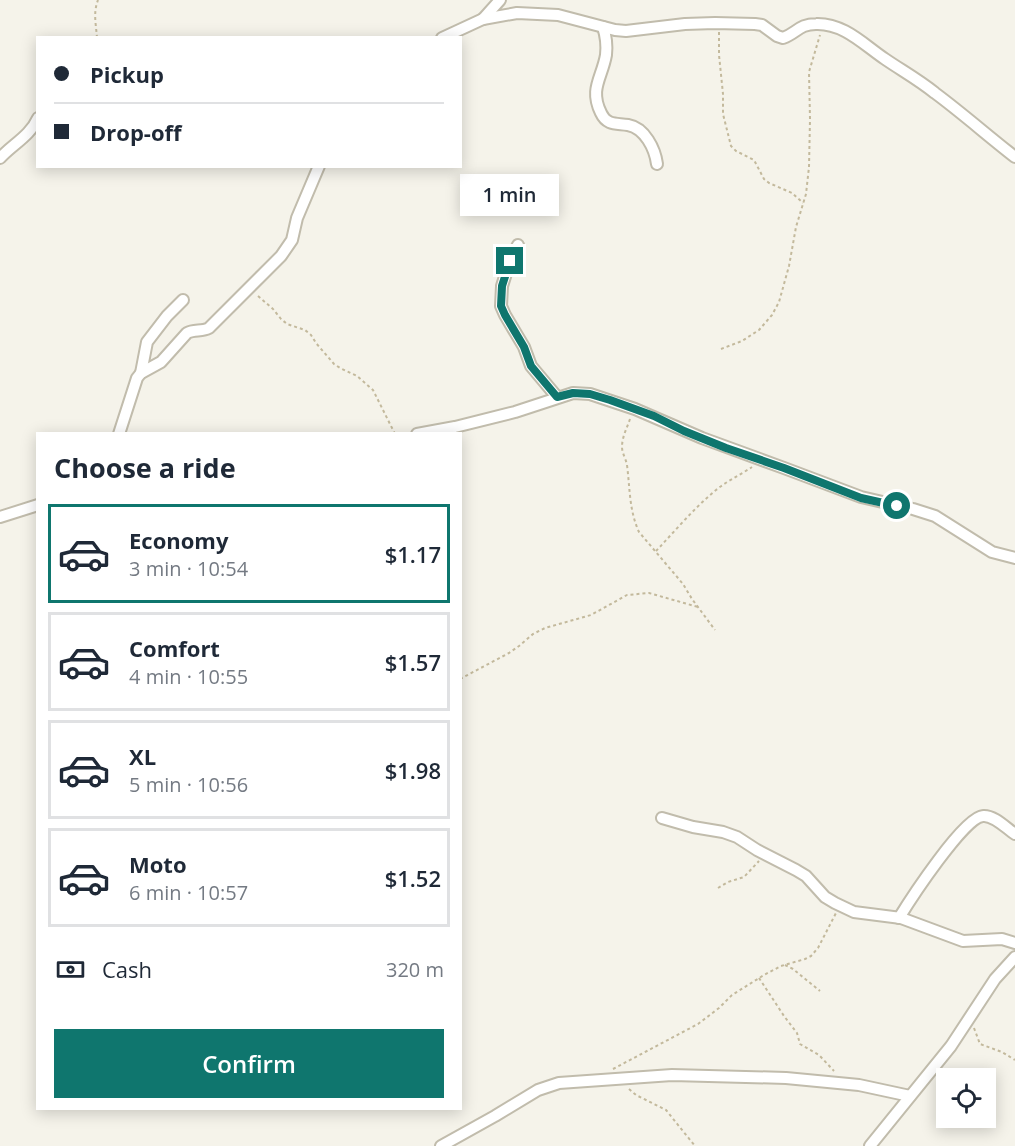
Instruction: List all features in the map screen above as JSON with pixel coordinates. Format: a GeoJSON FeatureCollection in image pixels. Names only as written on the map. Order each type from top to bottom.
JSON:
{"type":"FeatureCollection","features":[{"type":"Feature","properties":{"kind":"street"},"geometry":{"type":"LineString","coordinates":[[483,19],[500,0]]}},
{"type":"Feature","properties":{"kind":"street"},"geometry":{"type":"LineString","coordinates":[[446,36],[483,19],[517,13],[558,15],[603,27],[626,30],[685,24],[755,24],[783,38],[800,27],[819,23],[837,27],[854,36],[934,91],[1015,157]]}},
{"type":"Feature","properties":{"kind":"street"},"geometry":{"type":"LineString","coordinates":[[603,27],[606,54],[596,88],[597,104],[604,118],[610,123],[627,124],[636,128],[649,140],[657,164]]}},
{"type":"Feature","properties":{"kind":"street"},"geometry":{"type":"LineString","coordinates":[[0,158],[28,133],[36,122]]}},
{"type":"Feature","properties":{"kind":"street"},"geometry":{"type":"LineString","coordinates":[[120,432],[136,378],[161,362],[187,333],[209,328],[281,256],[292,240],[297,218],[318,168]]}},
{"type":"Feature","properties":{"kind":"street"},"geometry":{"type":"LineString","coordinates":[[519,245],[510,261],[502,286],[501,306],[524,347],[531,366],[557,397]]}},
{"type":"Feature","properties":{"kind":"street"},"geometry":{"type":"LineString","coordinates":[[141,373],[147,342],[183,300]]}},
{"type":"Feature","properties":{"kind":"street"},"geometry":{"type":"LineString","coordinates":[[428,432],[515,412],[573,393],[590,394],[654,416],[702,438],[861,498],[935,516],[992,552],[1015,558]]}},
{"type":"Feature","properties":{"kind":"street"},"geometry":{"type":"LineString","coordinates":[[0,517],[35,504]]}},
{"type":"Feature","properties":{"kind":"street"},"geometry":{"type":"LineString","coordinates":[[898,918],[951,843],[980,816],[992,818],[1015,834]]}},
{"type":"Feature","properties":{"kind":"street"},"geometry":{"type":"LineString","coordinates":[[662,818],[737,837],[806,876],[825,897],[854,912],[898,918],[963,940],[1002,939],[1015,943]]}},
{"type":"Feature","properties":{"kind":"street"},"geometry":{"type":"LineString","coordinates":[[870,1146],[951,1047],[995,979],[1015,957]]}},
{"type":"Feature","properties":{"kind":"street"},"geometry":{"type":"LineString","coordinates":[[441,1146],[538,1090],[559,1083],[672,1075],[786,1078],[846,1084],[910,1096]]}},
{"type":"Feature","properties":{"kind":"path"},"geometry":{"type":"LineString","coordinates":[[97,36],[94,18],[98,0]]}},
{"type":"Feature","properties":{"kind":"path"},"geometry":{"type":"LineString","coordinates":[[719,23],[723,114],[731,146],[754,160],[764,179],[769,183],[792,193],[804,203]]}},
{"type":"Feature","properties":{"kind":"path"},"geometry":{"type":"LineString","coordinates":[[721,349],[742,341],[759,330],[772,315],[779,302],[796,227],[806,195],[809,167],[809,72],[819,37],[826,25]]}},
{"type":"Feature","properties":{"kind":"path"},"geometry":{"type":"LineString","coordinates":[[248,288],[287,324],[311,335],[334,364],[362,379],[373,390],[394,432]]}},
{"type":"Feature","properties":{"kind":"path"},"geometry":{"type":"LineString","coordinates":[[632,408],[622,444],[627,463],[629,495],[634,521],[639,532],[683,584],[716,630]]}},
{"type":"Feature","properties":{"kind":"path"},"geometry":{"type":"LineString","coordinates":[[656,552],[715,490],[766,461]]}},
{"type":"Feature","properties":{"kind":"path"},"geometry":{"type":"LineString","coordinates":[[462,678],[514,650],[533,634],[545,628],[591,615],[627,595],[649,593],[698,607]]}},
{"type":"Feature","properties":{"kind":"path"},"geometry":{"type":"LineString","coordinates":[[718,888],[744,877],[765,854]]}},
{"type":"Feature","properties":{"kind":"path"},"geometry":{"type":"LineString","coordinates":[[599,1080],[615,1067],[698,1024],[732,995],[759,978],[814,953],[840,906]]}},
{"type":"Feature","properties":{"kind":"path"},"geometry":{"type":"LineString","coordinates":[[784,965],[793,969],[820,991]]}},
{"type":"Feature","properties":{"kind":"path"},"geometry":{"type":"LineString","coordinates":[[759,978],[797,1033],[800,1044],[819,1055],[846,1084]]}},
{"type":"Feature","properties":{"kind":"path"},"geometry":{"type":"LineString","coordinates":[[970,1017],[980,1044],[1002,1052],[1015,1060]]}},
{"type":"Feature","properties":{"kind":"path"},"geometry":{"type":"LineString","coordinates":[[619,1078],[636,1095],[666,1110],[694,1145],[690,1146]]}},
{"type":"Feature","properties":{"kind":"route"},"geometry":{"type":"LineString","coordinates":[[510,261],[502,286],[501,306],[524,347],[531,366],[557,397],[573,393],[590,394],[610,400],[654,416],[726,448],[826,483],[861,498],[897,506]]}}]}
